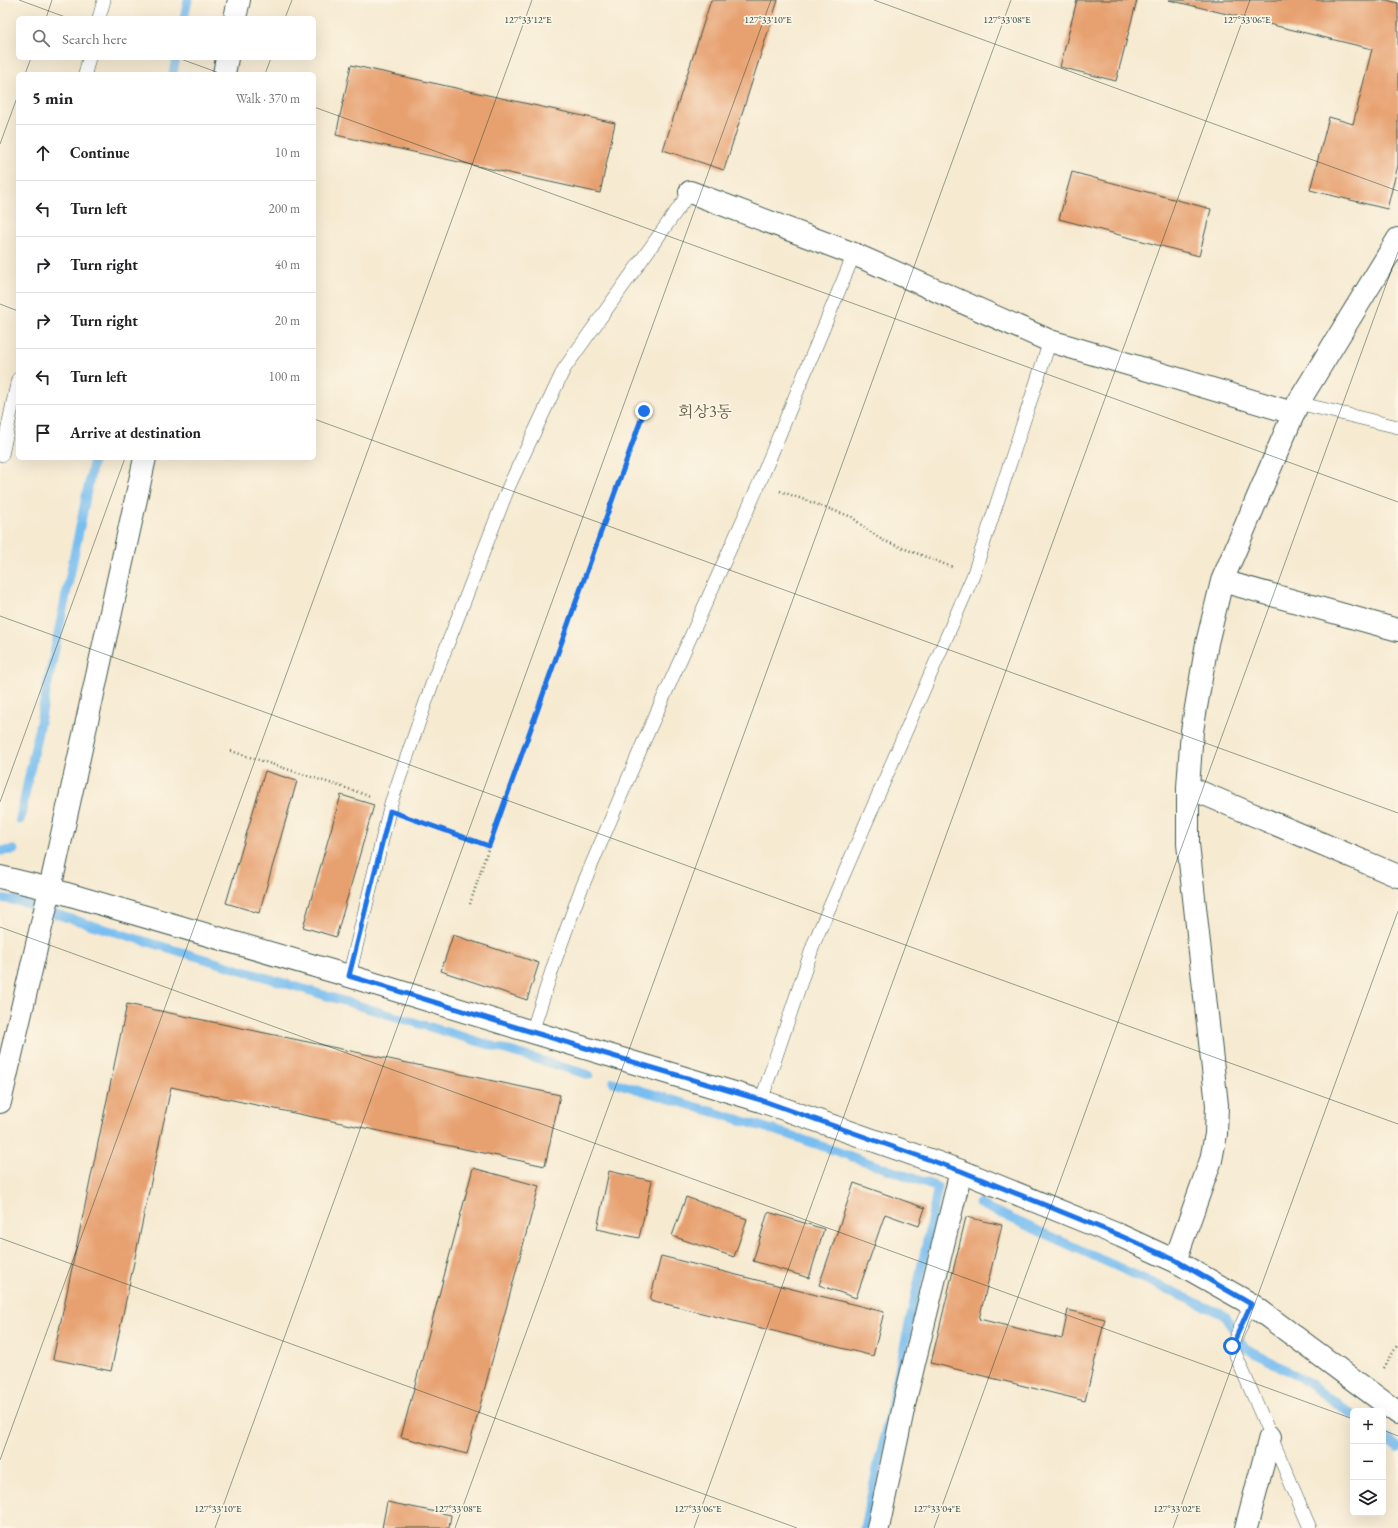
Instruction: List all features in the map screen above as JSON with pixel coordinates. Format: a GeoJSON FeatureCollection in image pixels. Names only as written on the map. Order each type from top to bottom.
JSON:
{"type":"FeatureCollection","features":[{"type":"Feature","properties":{"kind":"street"},"geometry":{"type":"LineString","coordinates":[[235,16],[239,0]]}},
{"type":"Feature","properties":{"kind":"street"},"geometry":{"type":"LineString","coordinates":[[224,72],[227,60]]}},
{"type":"Feature","properties":{"kind":"street"},"geometry":{"type":"LineString","coordinates":[[690,192],[854,254],[1050,341],[1296,408]]}},
{"type":"Feature","properties":{"kind":"street"},"geometry":{"type":"LineString","coordinates":[[1175,1260],[1211,1160],[1216,1134],[1217,1105],[1188,844],[1188,787],[1192,731],[1207,643],[1222,581],[1296,408],[1398,239]]}},
{"type":"Feature","properties":{"kind":"street"},"geometry":{"type":"LineString","coordinates":[[0,1102],[50,889],[145,460]]}},
{"type":"Feature","properties":{"kind":"street"},"geometry":{"type":"LineString","coordinates":[[1222,581],[1398,630]]}},
{"type":"Feature","properties":{"kind":"street"},"geometry":{"type":"LineString","coordinates":[[1188,787],[1398,876]]}},
{"type":"Feature","properties":{"kind":"street"},"geometry":{"type":"LineString","coordinates":[[0,877],[50,889],[349,976],[761,1100],[961,1171],[1121,1236],[1175,1260],[1251,1304],[1398,1413]]}},
{"type":"Feature","properties":{"kind":"street"},"geometry":{"type":"LineString","coordinates":[[878,1528],[906,1396],[961,1171]]}},
{"type":"Feature","properties":{"kind":"street"},"geometry":{"type":"LineString","coordinates":[[1246,1528],[1270,1437]]}},
{"type":"Feature","properties":{"kind":"lane"},"geometry":{"type":"LineString","coordinates":[[100,16],[104,0]]}},
{"type":"Feature","properties":{"kind":"lane"},"geometry":{"type":"LineString","coordinates":[[86,72],[90,60]]}},
{"type":"Feature","properties":{"kind":"lane"},"geometry":{"type":"LineString","coordinates":[[349,976],[390,807],[432,684],[509,486],[564,369],[690,192]]}},
{"type":"Feature","properties":{"kind":"lane"},"geometry":{"type":"LineString","coordinates":[[532,1032],[556,958],[580,892],[644,741],[759,484],[854,254]]}},
{"type":"Feature","properties":{"kind":"lane"},"geometry":{"type":"LineString","coordinates":[[761,1100],[814,943],[973,576],[1050,341]]}},
{"type":"Feature","properties":{"kind":"lane"},"geometry":{"type":"LineString","coordinates":[[2,455],[16,388]]}},
{"type":"Feature","properties":{"kind":"lane"},"geometry":{"type":"LineString","coordinates":[[1296,408],[1398,427]]}},
{"type":"Feature","properties":{"kind":"lane"},"geometry":{"type":"LineString","coordinates":[[1251,1304],[1232,1346],[1310,1528]]}},
{"type":"Feature","properties":{"kind":"path"},"geometry":{"type":"LineString","coordinates":[[470,904],[489,846],[644,411]]}},
{"type":"Feature","properties":{"kind":"path"},"geometry":{"type":"LineString","coordinates":[[759,484],[852,517],[882,540],[973,576]]}},
{"type":"Feature","properties":{"kind":"path"},"geometry":{"type":"LineString","coordinates":[[230,750],[390,807],[489,846]]}},
{"type":"Feature","properties":{"kind":"building"},"geometry":{"type":"Polygon","coordinates":[[[711,0],[778,0],[724,170],[663,150],[711,0]]]}},
{"type":"Feature","properties":{"kind":"building"},"geometry":{"type":"Polygon","coordinates":[[[1077,0],[1137,0],[1116,81],[1060,67],[1077,0]]]}},
{"type":"Feature","properties":{"kind":"building"},"geometry":{"type":"Polygon","coordinates":[[[1169,0],[1387,0],[1398,3],[1398,165],[1387,209],[1310,190],[1329,117],[1353,124],[1372,49],[1169,0]]]}},
{"type":"Feature","properties":{"kind":"building"},"geometry":{"type":"Polygon","coordinates":[[[351,65],[615,123],[600,193],[336,135],[351,65]]]}},
{"type":"Feature","properties":{"kind":"building"},"geometry":{"type":"Polygon","coordinates":[[[1072,172],[1211,209],[1199,256],[1059,219],[1072,172]]]}},
{"type":"Feature","properties":{"kind":"building"},"geometry":{"type":"Polygon","coordinates":[[[265,771],[297,781],[259,913],[226,903],[265,771]]]}},
{"type":"Feature","properties":{"kind":"building"},"geometry":{"type":"Polygon","coordinates":[[[341,795],[374,805],[336,937],[303,927],[341,795]]]}},
{"type":"Feature","properties":{"kind":"building"},"geometry":{"type":"Polygon","coordinates":[[[453,935],[539,963],[527,1000],[441,971],[453,935]]]}},
{"type":"Feature","properties":{"kind":"building"},"geometry":{"type":"Polygon","coordinates":[[[127,1004],[560,1095],[545,1166],[171,1087],[111,1371],[53,1359],[127,1004]]]}},
{"type":"Feature","properties":{"kind":"building"},"geometry":{"type":"Polygon","coordinates":[[[473,1168],[539,1186],[467,1454],[401,1437],[473,1168]]]}},
{"type":"Feature","properties":{"kind":"building"},"geometry":{"type":"Polygon","coordinates":[[[609,1171],[652,1181],[639,1238],[597,1229],[609,1171]]]}},
{"type":"Feature","properties":{"kind":"building"},"geometry":{"type":"Polygon","coordinates":[[[854,1183],[925,1208],[919,1226],[885,1214],[856,1298],[819,1285],[854,1183]]]}},
{"type":"Feature","properties":{"kind":"building"},"geometry":{"type":"Polygon","coordinates":[[[686,1197],[747,1219],[734,1257],[672,1236],[686,1197]]]}},
{"type":"Feature","properties":{"kind":"building"},"geometry":{"type":"Polygon","coordinates":[[[768,1212],[824,1229],[809,1278],[753,1261],[768,1212]]]}},
{"type":"Feature","properties":{"kind":"building"},"geometry":{"type":"Polygon","coordinates":[[[966,1217],[1002,1225],[979,1319],[1062,1339],[1068,1310],[1105,1319],[1085,1401],[931,1363],[966,1217]]]}},
{"type":"Feature","properties":{"kind":"building"},"geometry":{"type":"Polygon","coordinates":[[[661,1256],[884,1312],[873,1356],[650,1300],[661,1256]]]}},
{"type":"Feature","properties":{"kind":"building"},"geometry":{"type":"Polygon","coordinates":[[[387,1502],[451,1515],[449,1528],[382,1528],[387,1502]]]}},
{"type":"Feature","properties":{"kind":"waterway"},"geometry":{"type":"LineString","coordinates":[[184,16],[188,0]]}},
{"type":"Feature","properties":{"kind":"waterway"},"geometry":{"type":"LineString","coordinates":[[173,72],[176,60]]}},
{"type":"Feature","properties":{"kind":"waterway"},"geometry":{"type":"LineString","coordinates":[[20,820],[94,460]]}},
{"type":"Feature","properties":{"kind":"waterway"},"geometry":{"type":"LineString","coordinates":[[0,851],[14,850]]}},
{"type":"Feature","properties":{"kind":"waterway"},"geometry":{"type":"LineString","coordinates":[[0,898],[19,901],[65,917],[589,1075]]}},
{"type":"Feature","properties":{"kind":"waterway"},"geometry":{"type":"LineString","coordinates":[[613,1082],[790,1135],[938,1187],[864,1528]]}},
{"type":"Feature","properties":{"kind":"waterway"},"geometry":{"type":"LineString","coordinates":[[979,1204],[1226,1316],[1244,1347],[1299,1377],[1350,1413]]}},
{"type":"Feature","properties":{"kind":"waterway"},"geometry":{"type":"LineString","coordinates":[[1386,1438],[1398,1447]]}},
{"type":"Feature","properties":{"kind":"district","name":"회상3동"},"geometry":{"type":"Point","coordinates":[705,411]}},
{"type":"Feature","properties":{"kind":"route"},"geometry":{"type":"LineString","coordinates":[[644,411],[489,846],[390,811],[349,976],[761,1100],[961,1171],[1028,1197],[1175,1260],[1251,1304],[1232,1346]]}}]}
